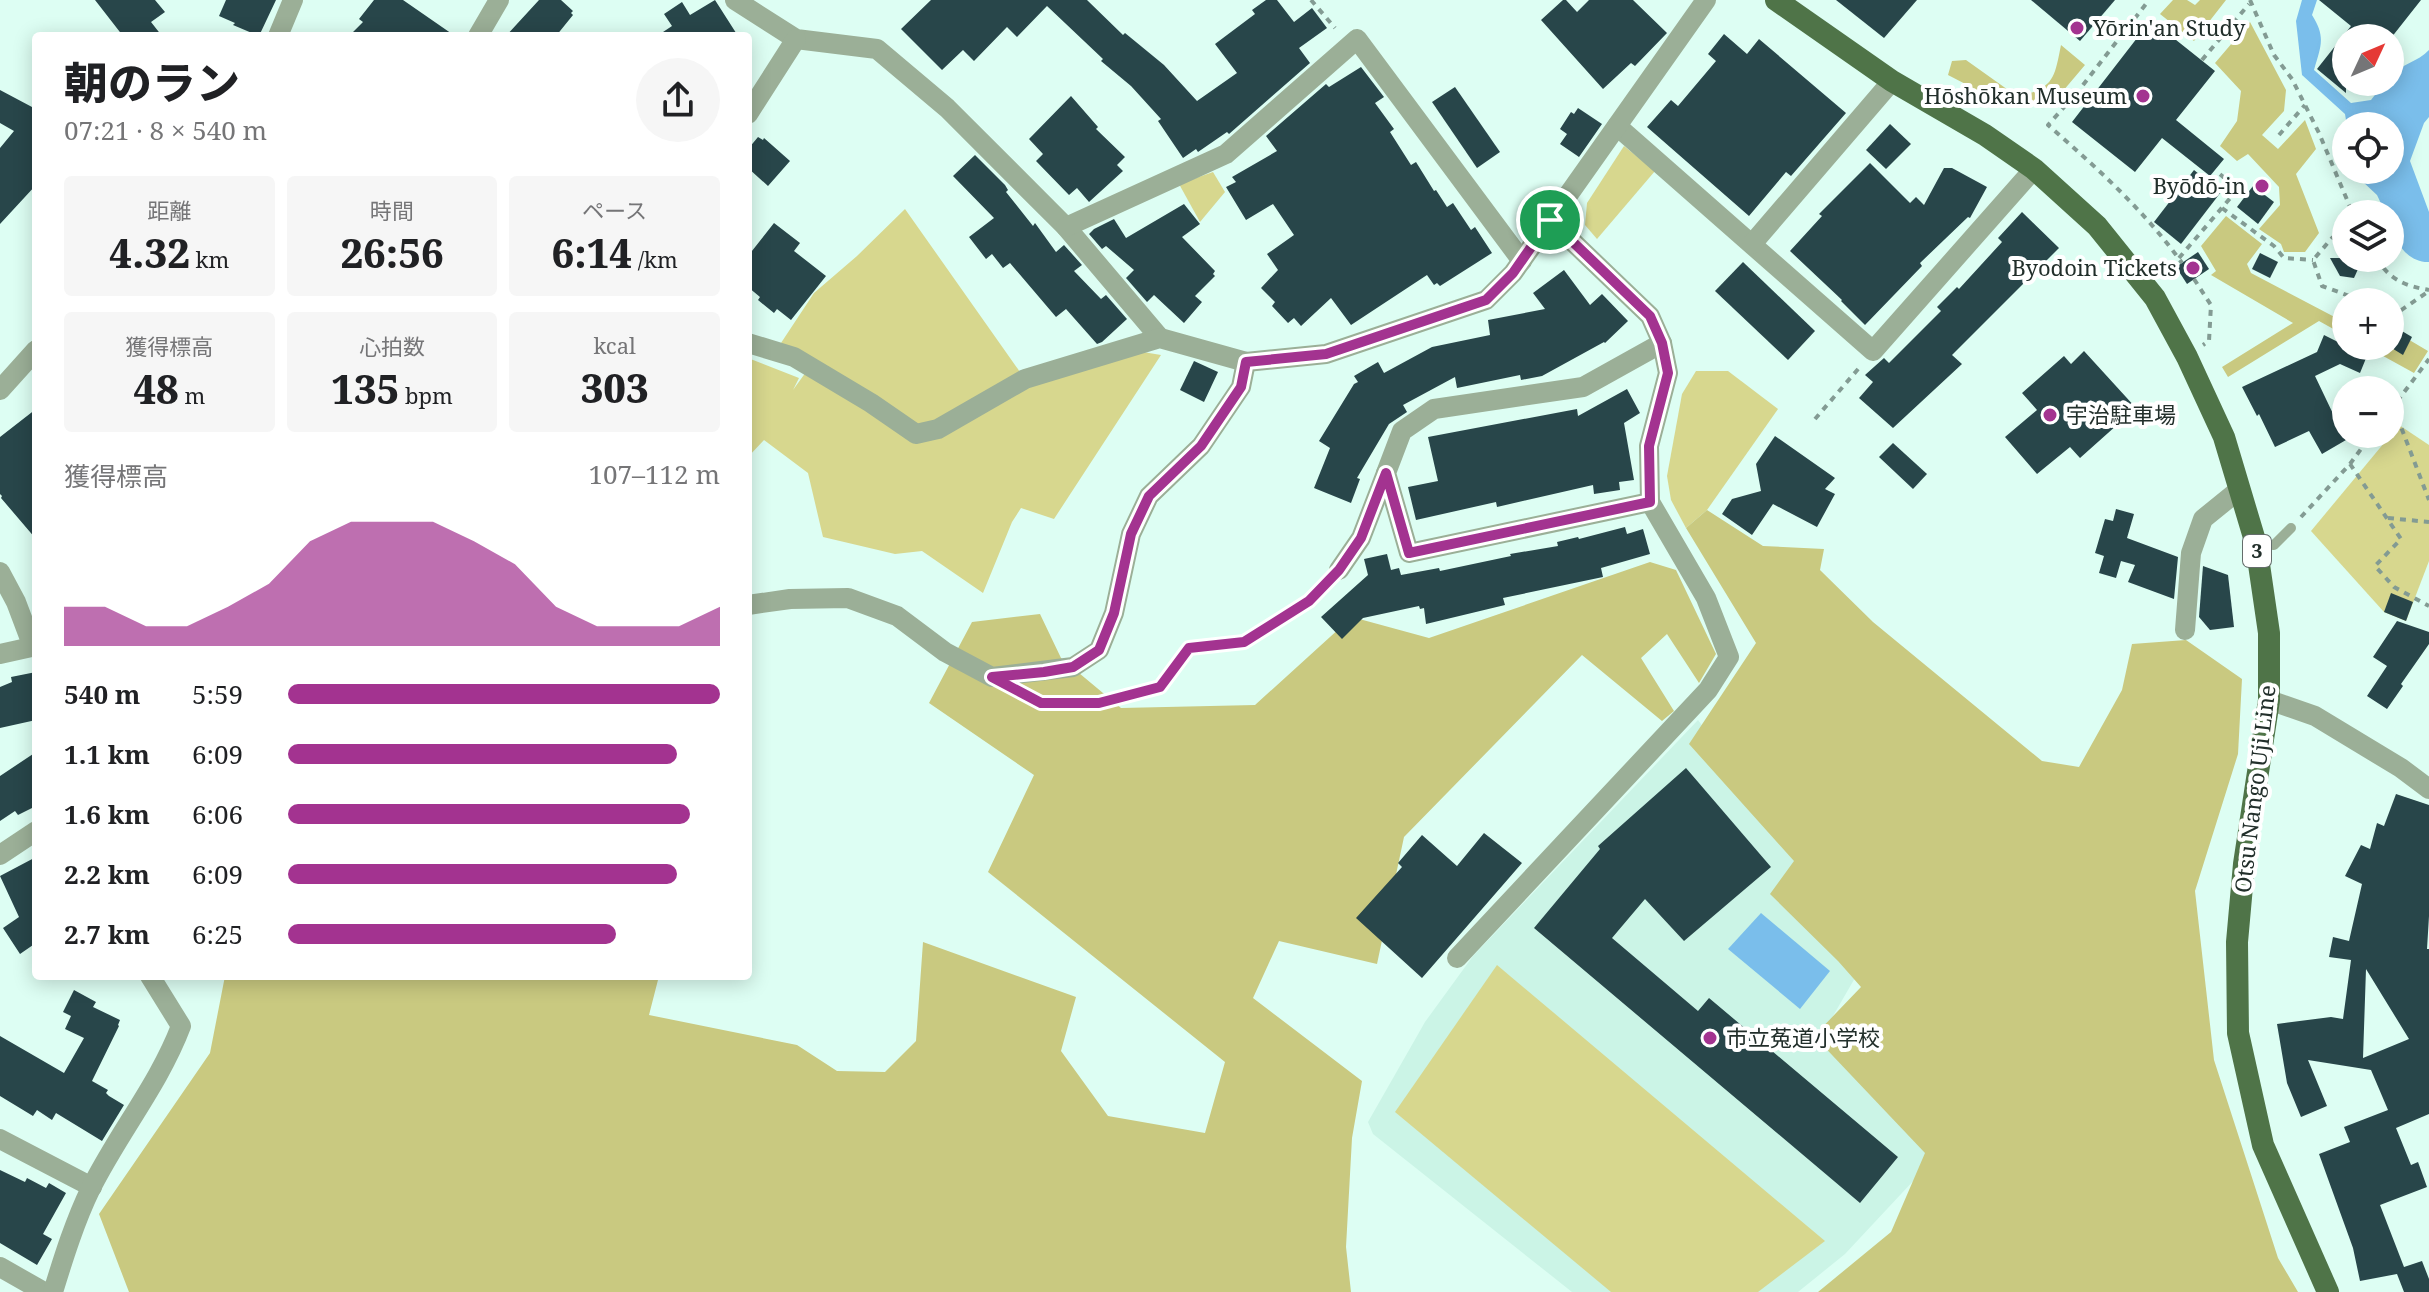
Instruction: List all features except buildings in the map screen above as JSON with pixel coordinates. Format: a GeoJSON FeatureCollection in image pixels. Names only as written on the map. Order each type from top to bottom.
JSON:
{"type":"FeatureCollection","features":[{"type":"Feature","properties":{"kind":"main road","name":"Otsu Nango Uji Line"},"geometry":{"type":"LineString","coordinates":[[1776,0],[1892,81],[1985,135],[2034,169],[2097,226],[2155,298],[2187,357],[2224,437],[2256,544],[2269,633],[2269,700],[2244,864],[2237,942],[2238,1033],[2263,1145],[2328,1292]]}},
{"type":"Feature","properties":{"kind":"street"},"geometry":{"type":"LineString","coordinates":[[280,32],[293,0]]}},
{"type":"Feature","properties":{"kind":"street"},"geometry":{"type":"LineString","coordinates":[[480,32],[499,0]]}},
{"type":"Feature","properties":{"kind":"street"},"geometry":{"type":"LineString","coordinates":[[735,0],[796,39],[877,49],[947,108],[1066,227],[1160,338]]}},
{"type":"Feature","properties":{"kind":"street"},"geometry":{"type":"LineString","coordinates":[[752,344],[794,357],[916,434],[938,429],[1025,379],[1160,338],[1246,362],[1326,354],[1486,300],[1522,261],[1706,0]]}},
{"type":"Feature","properties":{"kind":"street"},"geometry":{"type":"LineString","coordinates":[[752,108],[796,39]]}},
{"type":"Feature","properties":{"kind":"street"},"geometry":{"type":"LineString","coordinates":[[1066,227],[1226,154],[1357,39],[1522,261]]}},
{"type":"Feature","properties":{"kind":"street"},"geometry":{"type":"LineString","coordinates":[[1752,244],[1892,81]]}},
{"type":"Feature","properties":{"kind":"street"},"geometry":{"type":"LineString","coordinates":[[1617,126],[1873,351],[2034,169]]}},
{"type":"Feature","properties":{"kind":"street"},"geometry":{"type":"LineString","coordinates":[[1457,958],[1708,690],[1729,657],[1706,598],[1650,502],[1649,446],[1668,373],[1662,343],[1650,316],[1550,220]]}},
{"type":"Feature","properties":{"kind":"street"},"geometry":{"type":"LineString","coordinates":[[1339,570],[1361,538],[1402,431],[1434,409],[1583,387],[1662,343]]}},
{"type":"Feature","properties":{"kind":"street"},"geometry":{"type":"LineString","coordinates":[[0,390],[32,354]]}},
{"type":"Feature","properties":{"kind":"street"},"geometry":{"type":"LineString","coordinates":[[752,604],[790,599],[848,598],[897,616],[945,652],[992,677],[1073,667],[1099,650],[1114,613],[1131,534],[1149,496],[1201,446],[1241,387],[1246,362]]}},
{"type":"Feature","properties":{"kind":"street"},"geometry":{"type":"LineString","coordinates":[[1386,473],[1409,553],[1650,502]]}},
{"type":"Feature","properties":{"kind":"street"},"geometry":{"type":"LineString","coordinates":[[2185,630],[2191,553],[2203,519],[2240,489]]}},
{"type":"Feature","properties":{"kind":"street"},"geometry":{"type":"LineString","coordinates":[[0,572],[32,640]]}},
{"type":"Feature","properties":{"kind":"street"},"geometry":{"type":"LineString","coordinates":[[0,654],[32,648]]}},
{"type":"Feature","properties":{"kind":"street"},"geometry":{"type":"LineString","coordinates":[[2269,700],[2315,716],[2401,768],[2429,789]]}},
{"type":"Feature","properties":{"kind":"street"},"geometry":{"type":"LineString","coordinates":[[0,855],[32,834]]}},
{"type":"Feature","properties":{"kind":"street"},"geometry":{"type":"LineString","coordinates":[[53,1292],[69,1240],[92,1187],[170,1056],[181,1026],[152,980]]}},
{"type":"Feature","properties":{"kind":"street"},"geometry":{"type":"LineString","coordinates":[[0,1139],[92,1187]]}},
{"type":"Feature","properties":{"kind":"street"},"geometry":{"type":"LineString","coordinates":[[0,1267],[44,1292]]}},
{"type":"Feature","properties":{"kind":"lane"},"geometry":{"type":"LineString","coordinates":[[2256,544],[2274,545],[2291,528]]}},
{"type":"Feature","properties":{"kind":"path"},"geometry":{"type":"LineString","coordinates":[[1311,0],[1350,45]]}},
{"type":"Feature","properties":{"kind":"path"},"geometry":{"type":"LineString","coordinates":[[2083,85],[2149,0]]}},
{"type":"Feature","properties":{"kind":"path"},"geometry":{"type":"LineString","coordinates":[[2202,60],[2250,2],[2274,55],[2292,79],[2305,105],[2347,200]]}},
{"type":"Feature","properties":{"kind":"path"},"geometry":{"type":"LineString","coordinates":[[2074,96],[2048,125],[2139,209],[2181,260],[2238,189],[2216,171]]}},
{"type":"Feature","properties":{"kind":"path"},"geometry":{"type":"LineString","coordinates":[[2279,135],[2305,105]]}},
{"type":"Feature","properties":{"kind":"path"},"geometry":{"type":"LineString","coordinates":[[2222,208],[2274,246],[2284,258],[2313,260]]}},
{"type":"Feature","properties":{"kind":"path"},"geometry":{"type":"LineString","coordinates":[[2313,260],[2332,238]]}},
{"type":"Feature","properties":{"kind":"path"},"geometry":{"type":"LineString","coordinates":[[2313,260],[2322,286],[2332,290]]}},
{"type":"Feature","properties":{"kind":"path"},"geometry":{"type":"LineString","coordinates":[[2384,272],[2412,287],[2429,290]]}},
{"type":"Feature","properties":{"kind":"path"},"geometry":{"type":"LineString","coordinates":[[2187,357],[2209,341],[2211,305],[2194,279]]}},
{"type":"Feature","properties":{"kind":"path"},"geometry":{"type":"LineString","coordinates":[[2404,308],[2429,290]]}},
{"type":"Feature","properties":{"kind":"path"},"geometry":{"type":"LineString","coordinates":[[1815,419],[1873,351]]}},
{"type":"Feature","properties":{"kind":"path"},"geometry":{"type":"LineString","coordinates":[[2404,392],[2429,359]]}},
{"type":"Feature","properties":{"kind":"path"},"geometry":{"type":"LineString","coordinates":[[2404,438],[2429,500]]}},
{"type":"Feature","properties":{"kind":"path"},"geometry":{"type":"LineString","coordinates":[[2291,528],[2362,448]]}},
{"type":"Feature","properties":{"kind":"path"},"geometry":{"type":"LineString","coordinates":[[2350,464],[2401,539],[2375,566],[2394,587],[2429,606]]}},
{"type":"Feature","properties":{"kind":"path"},"geometry":{"type":"LineString","coordinates":[[2387,518],[2429,522]]}},
{"type":"Feature","properties":{"kind":"path"},"geometry":{"type":"LineString","coordinates":[[992,677],[1041,703],[1099,703],[1160,687],[1189,648],[1244,642],[1309,601],[1339,570]]}},
{"type":"Feature","properties":{"kind":"shaded area"},"geometry":{"type":"Polygon","coordinates":[[[2173,0],[2187,0],[2195,5],[2200,0],[2226,0],[2194,41],[2160,14],[2173,0]]]}},
{"type":"Feature","properties":{"kind":"shaded area"},"geometry":{"type":"Polygon","coordinates":[[[2250,22],[2286,90],[2284,111],[2262,135],[2278,149],[2305,120],[2316,149],[2296,174],[2319,233],[2305,252],[2284,252],[2281,244],[2259,229],[2280,205],[2279,187],[2248,154],[2237,161],[2220,146],[2237,121],[2241,91],[2215,63],[2250,22]]]}},
{"type":"Feature","properties":{"kind":"shaded area"},"geometry":{"type":"Polygon","coordinates":[[[2061,45],[2085,65],[2052,104],[2006,105],[1948,75],[1952,61],[1966,60],[2018,97],[2046,85],[2054,74],[2061,45]]]}},
{"type":"Feature","properties":{"kind":"shaded area"},"geometry":{"type":"Polygon","coordinates":[[[1624,146],[1655,171],[1597,239],[1585,225],[1587,203],[1624,146]]]}},
{"type":"Feature","properties":{"kind":"shaded area"},"geometry":{"type":"Polygon","coordinates":[[[1213,172],[1225,192],[1200,222],[1179,184],[1213,172]]]}},
{"type":"Feature","properties":{"kind":"shaded area"},"geometry":{"type":"Polygon","coordinates":[[[905,209],[1020,372],[930,424],[913,426],[781,343],[814,293],[905,209]]]}},
{"type":"Feature","properties":{"kind":"shaded area"},"geometry":{"type":"Polygon","coordinates":[[[2226,216],[2262,244],[2247,264],[2251,273],[2332,316],[2332,328],[2319,321],[2228,377],[2222,367],[2293,323],[2211,275],[2216,271],[2201,246],[2226,216]]]}},
{"type":"Feature","properties":{"kind":"shaded area"},"geometry":{"type":"Polygon","coordinates":[[[2404,339],[2428,351],[2414,373],[2390,360],[2404,360],[2404,339]]]}},
{"type":"Feature","properties":{"kind":"shaded area"},"geometry":{"type":"Polygon","coordinates":[[[1143,352],[1161,355],[1054,519],[1021,508],[1012,522],[983,593],[922,551],[895,554],[823,537],[808,473],[764,440],[752,453],[752,360],[799,378],[793,390],[806,372],[908,436],[1028,387],[1143,352]]]}},
{"type":"Feature","properties":{"kind":"shaded area"},"geometry":{"type":"Polygon","coordinates":[[[1696,371],[1728,371],[1778,409],[1707,510],[1686,528],[1671,500],[1667,476],[1682,394],[1696,371]]]}},
{"type":"Feature","properties":{"kind":"shaded area"},"geometry":{"type":"Polygon","coordinates":[[[2404,428],[2429,445],[2429,561],[2406,621],[2384,612],[2311,531],[2380,448],[2404,448],[2404,428]]]}},
{"type":"Feature","properties":{"kind":"shaded area"},"geometry":{"type":"Polygon","coordinates":[[[1707,510],[1763,546],[1824,549],[1820,570],[1873,622],[2042,761],[2079,767],[2122,690],[2132,644],[2186,640],[2242,679],[2238,754],[2195,891],[2214,1060],[2278,1258],[2298,1292],[1818,1292],[1891,1232],[1925,1153],[1814,1036],[1861,987],[1770,894],[1794,861],[1689,744],[1756,643],[1686,528],[1707,510]]]}},
{"type":"Feature","properties":{"kind":"shaded area"},"geometry":{"type":"Polygon","coordinates":[[[1650,562],[1676,570],[1716,654],[1699,683],[1667,634],[1641,658],[1674,711],[1662,721],[1582,655],[1404,837],[1377,964],[1279,941],[1253,998],[1362,1081],[1352,1138],[1346,1247],[1351,1292],[129,1292],[99,1214],[210,1053],[224,980],[658,980],[649,1015],[797,1045],[837,1071],[885,1072],[916,1041],[923,942],[1076,997],[1061,1051],[1108,1116],[1205,1133],[1225,1062],[988,872],[1034,775],[929,703],[972,622],[1040,614],[1061,658],[1121,708],[1255,705],[1352,617],[1429,638],[1650,562]]]}},
{"type":"Feature","properties":{"kind":"shaded area"},"geometry":{"type":"Polygon","coordinates":[[[1698,720],[1803,862],[1859,971],[1822,1035],[1944,1148],[1845,1254],[1798,1292],[1572,1292],[1373,1134],[1368,1122],[1425,1022],[1473,956],[1698,720]]]}},
{"type":"Feature","properties":{"kind":"shaded area"},"geometry":{"type":"Polygon","coordinates":[[[1497,965],[1825,1241],[1758,1292],[1611,1292],[1395,1112],[1497,965]]]}},
{"type":"Feature","properties":{"kind":"water"},"geometry":{"type":"Polygon","coordinates":[[[2302,0],[2317,0],[2312,15],[2321,42],[2314,70],[2332,86],[2332,96],[2343,96],[2351,103],[2371,100],[2374,96],[2404,96],[2404,66],[2429,50],[2429,117],[2410,161],[2429,212],[2429,262],[2413,258],[2404,251],[2404,200],[2379,200],[2365,184],[2404,184],[2404,112],[2343,112],[2302,75],[2296,21],[2302,0]]]}},
{"type":"Feature","properties":{"kind":"water"},"geometry":{"type":"Polygon","coordinates":[[[1761,913],[1830,971],[1800,1009],[1728,949],[1761,913]]]}},
{"type":"Feature","properties":{"kind":"place","name":"Yōrin'an Study"},"geometry":{"type":"Point","coordinates":[2077,28]}},
{"type":"Feature","properties":{"kind":"place","name":"Hōshōkan Museum"},"geometry":{"type":"Point","coordinates":[2143,96]}},
{"type":"Feature","properties":{"kind":"place","name":"Byōdō-in"},"geometry":{"type":"Point","coordinates":[2262,186]}},
{"type":"Feature","properties":{"kind":"place","name":"Byodoin Tickets"},"geometry":{"type":"Point","coordinates":[2193,268]}},
{"type":"Feature","properties":{"kind":"place","name":"宇治駐車場"},"geometry":{"type":"Point","coordinates":[2050,415]}},
{"type":"Feature","properties":{"kind":"place","name":"市立菟道小学校"},"geometry":{"type":"Point","coordinates":[1710,1038]}},
{"type":"Feature","properties":{"kind":"route"},"geometry":{"type":"LineString","coordinates":[[1550,220],[1650,316],[1662,343],[1668,373],[1649,446],[1650,502],[1409,553],[1386,473],[1361,538],[1339,570],[1309,601],[1244,642],[1189,648],[1160,687],[1099,703],[1041,703],[992,677],[1073,667],[1099,650],[1114,613],[1131,534],[1149,496],[1201,446],[1241,387],[1246,362],[1326,354],[1486,300],[1513,273],[1550,220]]}}]}
